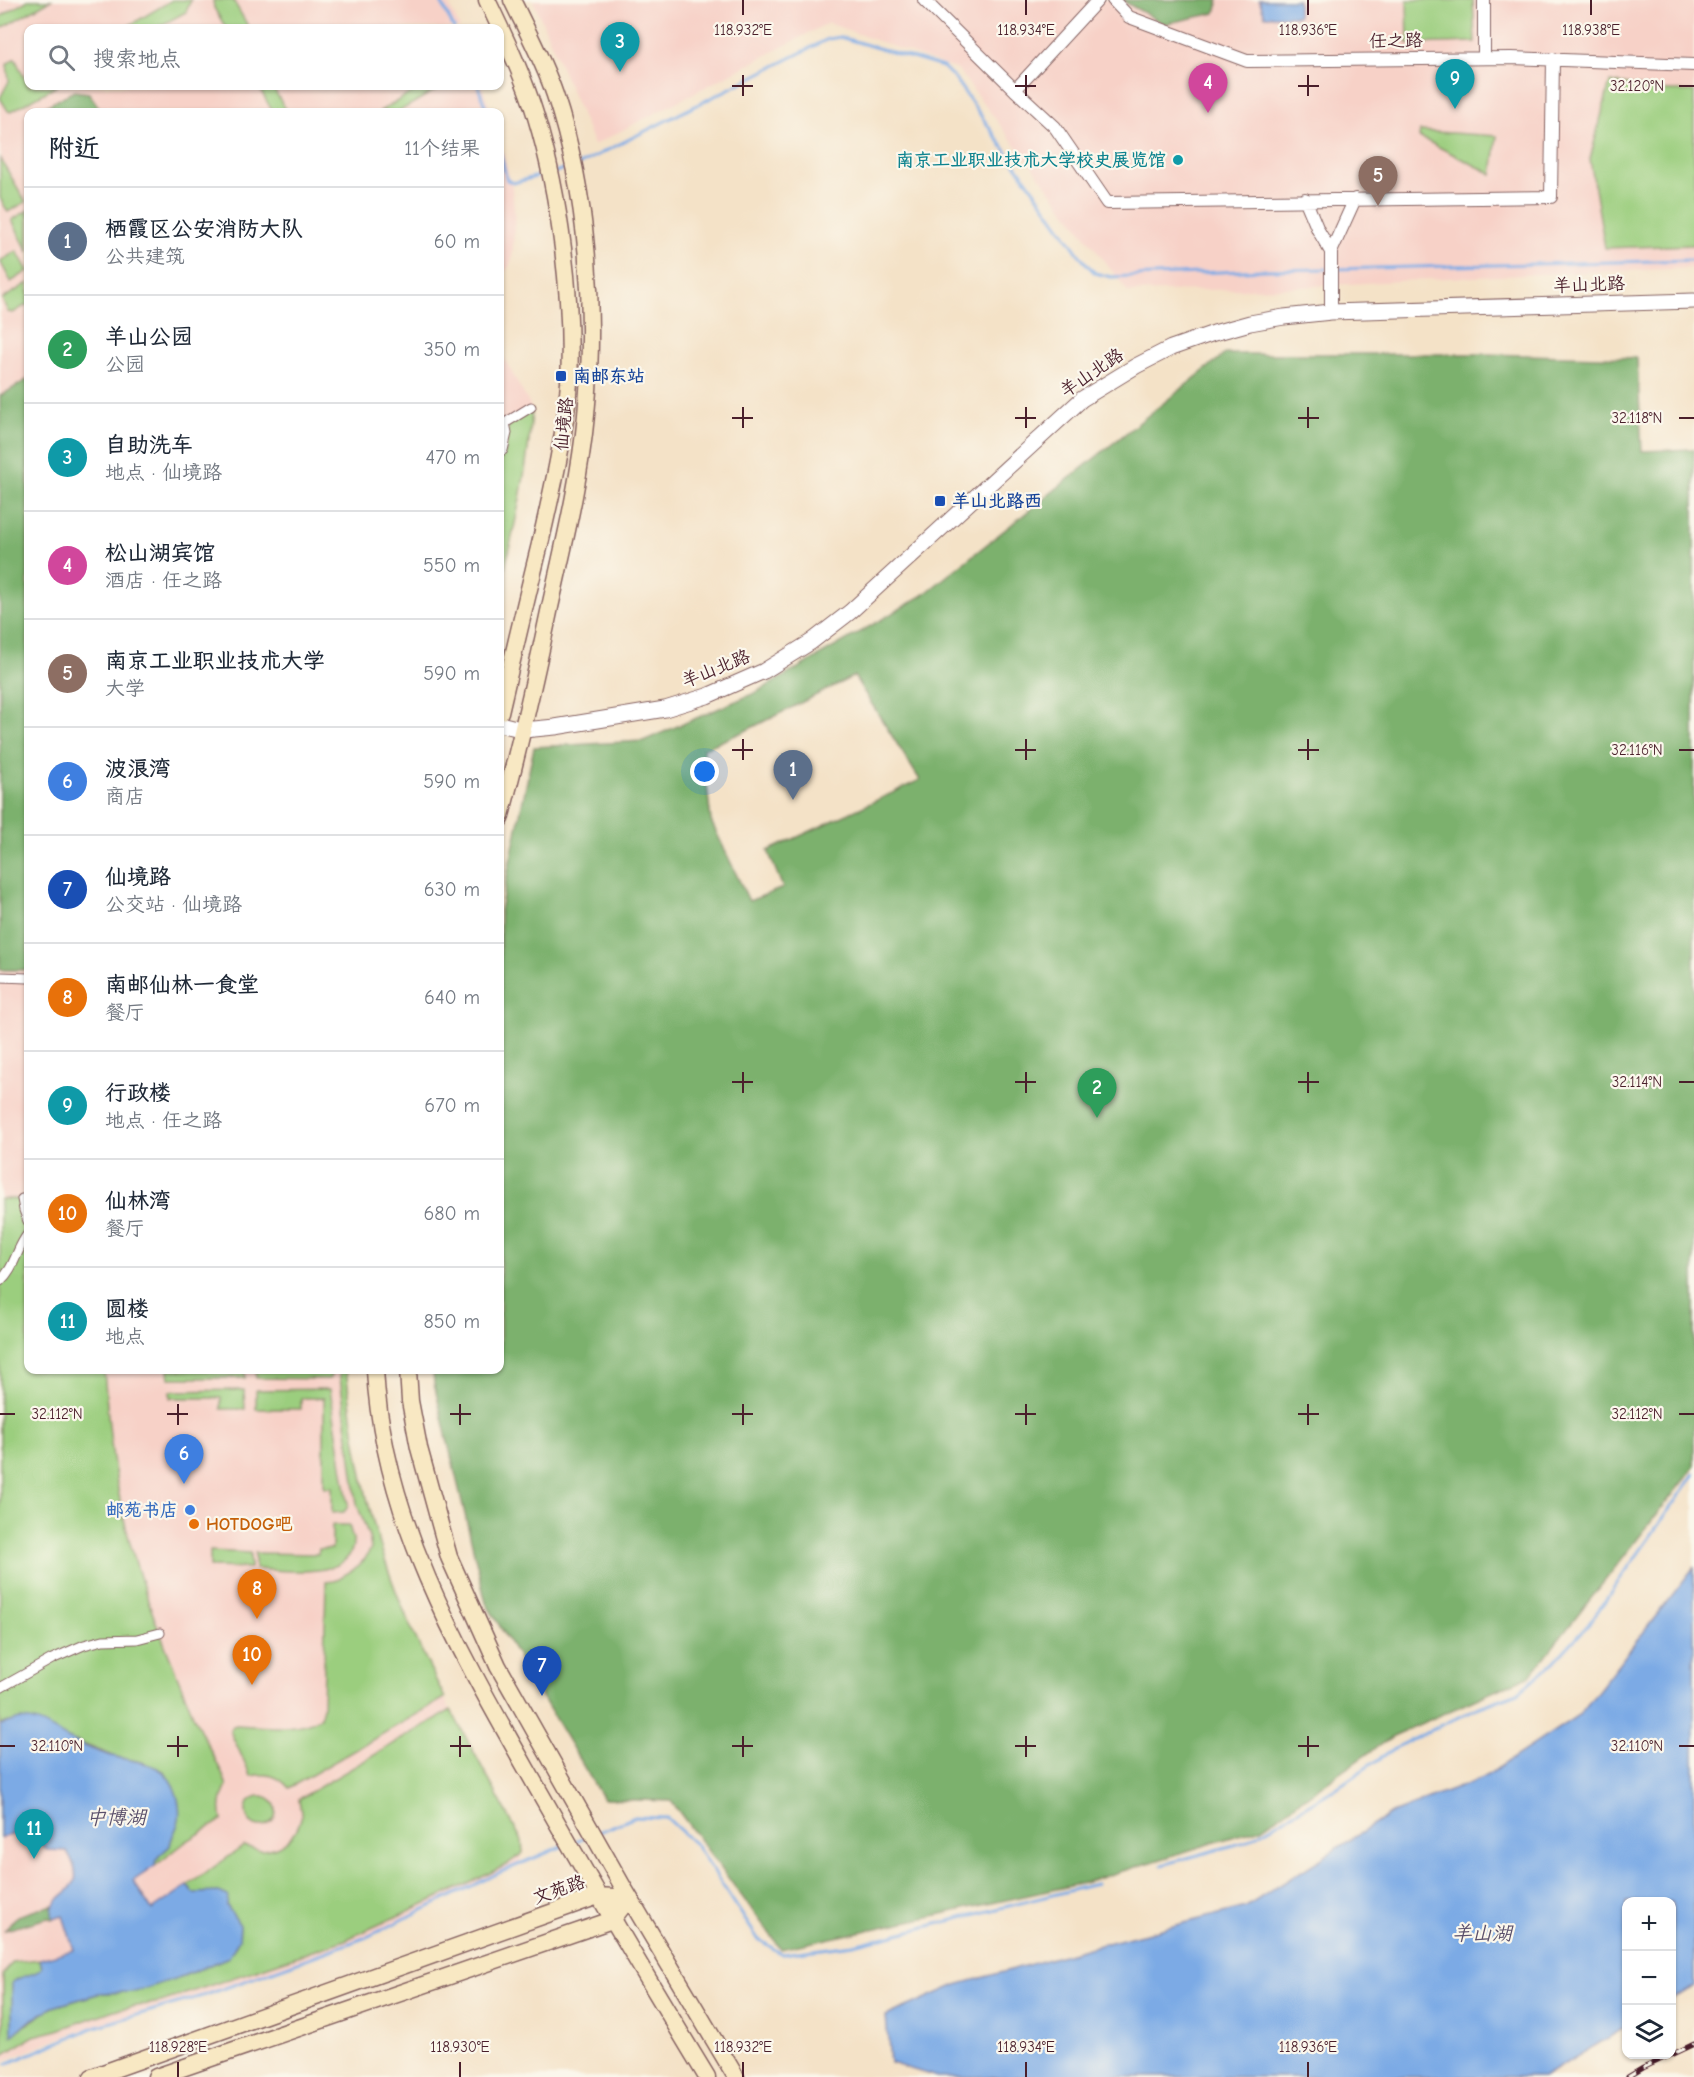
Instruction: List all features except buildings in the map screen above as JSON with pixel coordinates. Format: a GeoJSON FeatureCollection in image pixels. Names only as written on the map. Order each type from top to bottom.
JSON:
{"type":"FeatureCollection","features":[{"type":"Feature","properties":{"kind":"main road","name":"仙境路"},"geometry":{"type":"LineString","coordinates":[[487,0],[498,24]]}},
{"type":"Feature","properties":{"kind":"main road","name":"仙境路"},"geometry":{"type":"LineString","coordinates":[[504,804],[524,730],[575,492],[586,415],[589,339],[586,259],[577,182],[555,95],[512,0]]}},
{"type":"Feature","properties":{"kind":"main road","name":"仙境路"},"geometry":{"type":"LineString","coordinates":[[504,38],[536,116],[554,187],[568,311],[569,382],[554,484],[504,695]]}},
{"type":"Feature","properties":{"kind":"main road"},"geometry":{"type":"LineString","coordinates":[[375,1374],[380,1421],[388,1461],[408,1532],[436,1598],[479,1684],[598,1896],[707,2077]]}},
{"type":"Feature","properties":{"kind":"main road"},"geometry":{"type":"LineString","coordinates":[[408,1374],[410,1401],[419,1448],[449,1557],[498,1666],[601,1850],[736,2077]]}},
{"type":"Feature","properties":{"kind":"main road","name":"文苑路"},"geometry":{"type":"LineString","coordinates":[[92,2077],[598,1896],[629,1898]]}},
{"type":"Feature","properties":{"kind":"main road"},"geometry":{"type":"LineString","coordinates":[[156,2077],[612,1920],[629,1898]]}},
{"type":"Feature","properties":{"kind":"street"},"geometry":{"type":"LineString","coordinates":[[924,0],[1055,127],[1107,203],[1551,196],[1553,59]]}},
{"type":"Feature","properties":{"kind":"street"},"geometry":{"type":"LineString","coordinates":[[1015,90],[1098,0]]}},
{"type":"Feature","properties":{"kind":"street","name":"任之路"},"geometry":{"type":"LineString","coordinates":[[1113,0],[1129,17],[1247,61],[1484,58],[1694,65]]}},
{"type":"Feature","properties":{"kind":"street"},"geometry":{"type":"LineString","coordinates":[[1484,0],[1484,58]]}},
{"type":"Feature","properties":{"kind":"street"},"geometry":{"type":"LineString","coordinates":[[1305,199],[1318,230],[1331,252]]}},
{"type":"Feature","properties":{"kind":"street"},"geometry":{"type":"LineString","coordinates":[[1331,312],[1331,252],[1355,199]]}},
{"type":"Feature","properties":{"kind":"street","name":"羊山北路"},"geometry":{"type":"LineString","coordinates":[[504,725],[524,730],[664,710],[707,696],[764,671],[811,642],[850,612],[1082,399],[1171,348],[1250,323],[1331,312],[1694,301]]}},
{"type":"Feature","properties":{"kind":"street"},"geometry":{"type":"LineString","coordinates":[[504,421],[531,407]]}},
{"type":"Feature","properties":{"kind":"street"},"geometry":{"type":"LineString","coordinates":[[504,426],[507,433],[504,446]]}},
{"type":"Feature","properties":{"kind":"street"},"geometry":{"type":"LineString","coordinates":[[0,977],[24,978]]}},
{"type":"Feature","properties":{"kind":"street"},"geometry":{"type":"LineString","coordinates":[[22,1199],[24,1210]]}},
{"type":"Feature","properties":{"kind":"street"},"geometry":{"type":"LineString","coordinates":[[0,1281],[7,1275],[24,1240]]}},
{"type":"Feature","properties":{"kind":"street"},"geometry":{"type":"LineString","coordinates":[[0,1688],[52,1659],[84,1645],[103,1640],[137,1639],[160,1634]]}},
{"type":"Feature","properties":{"kind":"shaded area"},"geometry":{"type":"Polygon","coordinates":[[[0,0],[447,0],[458,24],[24,24],[24,90],[483,90],[490,108],[24,108],[24,1374],[346,1374],[352,1424],[368,1503],[390,1574],[412,1633],[448,1705],[522,1841],[523,1853],[517,1865],[367,1937],[206,1993],[95,2025],[53,2041],[3,2061],[3,2077],[0,2077],[0,0]]]}},
{"type":"Feature","properties":{"kind":"shaded area"},"geometry":{"type":"Polygon","coordinates":[[[533,0],[1694,0],[1694,268],[1448,278],[1283,288],[1128,292],[958,70],[828,23],[594,145],[533,0]]]}},
{"type":"Feature","properties":{"kind":"shaded area"},"geometry":{"type":"Polygon","coordinates":[[[504,157],[512,188],[515,218],[512,259],[504,273],[504,157]]]}},
{"type":"Feature","properties":{"kind":"shaded area"},"geometry":{"type":"Polygon","coordinates":[[[504,358],[531,407],[531,433],[504,572],[504,358]]]}},
{"type":"Feature","properties":{"kind":"green space"},"geometry":{"type":"Polygon","coordinates":[[[28,0],[51,0],[0,29],[0,17],[28,0]]]}},
{"type":"Feature","properties":{"kind":"green space"},"geometry":{"type":"Polygon","coordinates":[[[172,0],[191,0],[186,12],[164,24],[132,24],[172,0]]]}},
{"type":"Feature","properties":{"kind":"green space"},"geometry":{"type":"Polygon","coordinates":[[[213,0],[233,0],[247,24],[224,24],[214,8],[213,0]]]}},
{"type":"Feature","properties":{"kind":"green space"},"geometry":{"type":"Polygon","coordinates":[[[1121,0],[1219,0],[1215,13],[1164,24],[1121,0]]]}},
{"type":"Feature","properties":{"kind":"green space"},"geometry":{"type":"Polygon","coordinates":[[[1407,0],[1473,0],[1475,42],[1408,44],[1407,0]]]}},
{"type":"Feature","properties":{"kind":"green space"},"geometry":{"type":"Polygon","coordinates":[[[15,58],[24,77],[24,90],[50,90],[8,111],[0,98],[9,81],[7,64],[15,58]]]}},
{"type":"Feature","properties":{"kind":"green space"},"geometry":{"type":"Polygon","coordinates":[[[1610,82],[1667,91],[1694,91],[1694,245],[1605,248],[1590,159],[1610,82]]]}},
{"type":"Feature","properties":{"kind":"green space"},"geometry":{"type":"Polygon","coordinates":[[[260,90],[274,90],[285,108],[271,108],[260,90]]]}},
{"type":"Feature","properties":{"kind":"green space"},"geometry":{"type":"Polygon","coordinates":[[[416,90],[436,90],[405,108],[385,108],[416,90]]]}},
{"type":"Feature","properties":{"kind":"green space"},"geometry":{"type":"Polygon","coordinates":[[[74,91],[89,93],[99,108],[42,108],[74,91]]]}},
{"type":"Feature","properties":{"kind":"green space"},"geometry":{"type":"Polygon","coordinates":[[[1420,131],[1497,136],[1492,174],[1419,137],[1420,131]]]}},
{"type":"Feature","properties":{"kind":"green space"},"geometry":{"type":"Polygon","coordinates":[[[0,158],[24,199],[24,203],[8,212],[0,198],[0,158]]]}},
{"type":"Feature","properties":{"kind":"green space"},"geometry":{"type":"Polygon","coordinates":[[[24,212],[24,244],[12,220],[24,212]]]}},
{"type":"Feature","properties":{"kind":"green space"},"geometry":{"type":"Polygon","coordinates":[[[17,251],[24,264],[24,274],[11,282],[0,261],[17,251]]]}},
{"type":"Feature","properties":{"kind":"green space"},"geometry":{"type":"Polygon","coordinates":[[[24,285],[24,306],[13,313],[8,312],[2,299],[24,285]]]}},
{"type":"Feature","properties":{"kind":"green space"},"geometry":{"type":"Polygon","coordinates":[[[1225,354],[1486,354],[1637,358],[1642,451],[1694,449],[1694,1467],[1531,1675],[1393,1736],[1261,1828],[1084,1883],[781,1949],[671,1801],[603,1799],[486,1603],[433,1374],[504,1374],[504,891],[534,747],[643,741],[757,692],[922,596],[1225,354]],[[854,676],[745,731],[703,749],[711,821],[749,901],[783,888],[768,851],[920,780],[854,676]]]}},
{"type":"Feature","properties":{"kind":"green space"},"geometry":{"type":"Polygon","coordinates":[[[24,381],[24,970],[0,970],[0,396],[24,381]]]}},
{"type":"Feature","properties":{"kind":"green space"},"geometry":{"type":"Polygon","coordinates":[[[532,410],[520,499],[504,571],[504,453],[508,424],[532,410]]]}},
{"type":"Feature","properties":{"kind":"green space"},"geometry":{"type":"Polygon","coordinates":[[[0,1199],[24,1199],[24,1374],[104,1374],[117,1485],[131,1547],[155,1619],[192,1712],[227,1786],[221,1803],[222,1820],[187,1841],[155,1866],[158,1857],[170,1846],[179,1815],[175,1796],[164,1771],[142,1762],[116,1757],[65,1737],[7,1722],[0,1725],[0,1199]]]}},
{"type":"Feature","properties":{"kind":"green space"},"geometry":{"type":"Polygon","coordinates":[[[168,1374],[245,1374],[245,1378],[169,1378],[168,1374]]]}},
{"type":"Feature","properties":{"kind":"green space"},"geometry":{"type":"Polygon","coordinates":[[[256,1374],[331,1374],[329,1379],[256,1378],[256,1374]]]}},
{"type":"Feature","properties":{"kind":"green space"},"geometry":{"type":"Polygon","coordinates":[[[340,1374],[347,1374],[362,1478],[385,1561],[408,1621],[445,1698],[289,1788],[281,1780],[272,1776],[251,1776],[230,1731],[233,1726],[237,1725],[291,1727],[320,1718],[323,1707],[326,1582],[334,1581],[353,1570],[365,1559],[371,1548],[357,1504],[340,1374]]]}},
{"type":"Feature","properties":{"kind":"green space"},"geometry":{"type":"Polygon","coordinates":[[[330,1389],[348,1504],[344,1512],[332,1513],[332,1487],[324,1487],[324,1398],[301,1398],[301,1409],[256,1409],[256,1390],[330,1389]]]}},
{"type":"Feature","properties":{"kind":"green space"},"geometry":{"type":"Polygon","coordinates":[[[244,1390],[245,1409],[221,1409],[221,1398],[170,1398],[170,1391],[244,1390]]]}},
{"type":"Feature","properties":{"kind":"green space"},"geometry":{"type":"Polygon","coordinates":[[[332,1525],[349,1525],[353,1537],[351,1553],[343,1562],[330,1568],[315,1570],[255,1569],[255,1553],[318,1554],[319,1549],[332,1549],[332,1525]]]}},
{"type":"Feature","properties":{"kind":"green space"},"geometry":{"type":"Polygon","coordinates":[[[210,1551],[250,1553],[250,1568],[210,1567],[210,1551]]]}},
{"type":"Feature","properties":{"kind":"green space"},"geometry":{"type":"Polygon","coordinates":[[[451,1710],[522,1841],[523,1853],[506,1865],[472,1882],[345,1940],[161,2002],[114,2010],[34,2036],[3,2055],[3,1975],[13,1962],[40,1959],[42,1968],[37,1974],[25,1976],[18,2030],[53,2007],[101,1993],[130,1992],[183,1976],[229,1957],[239,1939],[240,1926],[227,1906],[194,1893],[187,1886],[244,1846],[263,1850],[282,1844],[292,1836],[299,1825],[301,1815],[299,1799],[451,1710]]]}},
{"type":"Feature","properties":{"kind":"green space"},"geometry":{"type":"Polygon","coordinates":[[[261,1796],[267,1797],[275,1805],[275,1817],[267,1825],[261,1826],[255,1825],[247,1817],[246,1811],[247,1805],[255,1797],[261,1796]]]}},
{"type":"Feature","properties":{"kind":"green space"},"geometry":{"type":"Polygon","coordinates":[[[52,1905],[53,1919],[48,1918],[5,1930],[17,1916],[52,1905]]]}},
{"type":"Feature","properties":{"kind":"water"},"geometry":{"type":"Polygon","coordinates":[[[1259,0],[1298,0],[1298,16],[1265,16],[1259,0]]]}},
{"type":"Feature","properties":{"kind":"water","name":"羊山湖"},"geometry":{"type":"Polygon","coordinates":[[[1694,1567],[1694,1986],[1676,1997],[1676,1897],[1622,1897],[1622,2029],[1543,2077],[937,2077],[890,2063],[886,2016],[956,1985],[1246,1907],[1392,1813],[1483,1778],[1580,1714],[1694,1567]]]}},
{"type":"Feature","properties":{"kind":"water","name":"中博湖"},"geometry":{"type":"Polygon","coordinates":[[[20,1719],[39,1722],[73,1741],[98,1751],[148,1764],[163,1771],[177,1796],[180,1813],[178,1824],[170,1846],[158,1857],[155,1866],[133,1881],[152,1910],[187,1886],[194,1893],[219,1892],[228,1896],[227,1906],[240,1925],[239,1939],[229,1957],[144,1989],[101,1993],[53,2007],[28,2022],[12,2036],[12,1983],[39,1971],[42,1968],[40,1959],[74,1950],[63,1916],[53,1919],[52,1909],[73,1885],[76,1877],[67,1851],[47,1850],[33,1837],[24,1833],[0,1838],[0,1725],[20,1719]]]}},
{"type":"Feature","properties":{"kind":"waterway"},"geometry":{"type":"LineString","coordinates":[[440,0],[452,24]]}},
{"type":"Feature","properties":{"kind":"waterway"},"geometry":{"type":"LineString","coordinates":[[578,165],[828,39],[840,37],[943,67],[955,79],[1083,260],[1095,273],[1111,277],[1326,269]]}},
{"type":"Feature","properties":{"kind":"waterway"},"geometry":{"type":"LineString","coordinates":[[479,90],[486,108]]}},
{"type":"Feature","properties":{"kind":"waterway"},"geometry":{"type":"LineString","coordinates":[[555,172],[569,167]]}},
{"type":"Feature","properties":{"kind":"waterway"},"geometry":{"type":"LineString","coordinates":[[504,168],[507,180],[513,183],[546,174]]}},
{"type":"Feature","properties":{"kind":"waterway"},"geometry":{"type":"LineString","coordinates":[[1333,269],[1694,260]]}},
{"type":"Feature","properties":{"kind":"waterway"},"geometry":{"type":"LineString","coordinates":[[1162,1865],[1245,1842],[1335,1789],[1395,1748],[1477,1708],[1518,1693],[1554,1662],[1588,1625],[1694,1474]]}},
{"type":"Feature","properties":{"kind":"waterway"},"geometry":{"type":"LineString","coordinates":[[599,1832],[635,1817],[667,1818],[696,1845],[758,1939],[782,1954],[854,1945],[1096,1884]]}},
{"type":"Feature","properties":{"kind":"waterway"},"geometry":{"type":"LineString","coordinates":[[574,1842],[587,1836]]}},
{"type":"Feature","properties":{"kind":"waterway"},"geometry":{"type":"LineString","coordinates":[[6,2064],[95,2027],[206,1995],[367,1937],[501,1872],[565,1845]]}},
{"type":"Feature","properties":{"kind":"railway"},"geometry":{"type":"LineString","coordinates":[[1628,2077],[1694,2044]]}},
{"type":"Feature","properties":{"kind":"place","name":"自助洗车"},"geometry":{"type":"Point","coordinates":[620,72]}},
{"type":"Feature","properties":{"kind":"place","name":"行政楼"},"geometry":{"type":"Point","coordinates":[1455,109]}},
{"type":"Feature","properties":{"kind":"place","name":"松山湖宾馆"},"geometry":{"type":"Point","coordinates":[1208,113]}},
{"type":"Feature","properties":{"kind":"place","name":"南京工业职业技术大学校史展览馆"},"geometry":{"type":"Point","coordinates":[1178,160]}},
{"type":"Feature","properties":{"kind":"place","name":"南京工业职业技术大学"},"geometry":{"type":"Point","coordinates":[1378,206]}},
{"type":"Feature","properties":{"kind":"place","name":"南邮东站"},"geometry":{"type":"Point","coordinates":[561,376]}},
{"type":"Feature","properties":{"kind":"place","name":"羊山北路西"},"geometry":{"type":"Point","coordinates":[940,501]}},
{"type":"Feature","properties":{"kind":"place","name":"栖霞区公安消防大队"},"geometry":{"type":"Point","coordinates":[793,800]}},
{"type":"Feature","properties":{"kind":"place","name":"羊山公园"},"geometry":{"type":"Point","coordinates":[1097,1118]}},
{"type":"Feature","properties":{"kind":"place","name":"波浪湾"},"geometry":{"type":"Point","coordinates":[184,1484]}},
{"type":"Feature","properties":{"kind":"place","name":"邮苑书店"},"geometry":{"type":"Point","coordinates":[190,1510]}},
{"type":"Feature","properties":{"kind":"place","name":"HOTDOG吧"},"geometry":{"type":"Point","coordinates":[194,1524]}},
{"type":"Feature","properties":{"kind":"place","name":"南邮仙林一食堂"},"geometry":{"type":"Point","coordinates":[257,1619]}},
{"type":"Feature","properties":{"kind":"place","name":"仙林湾"},"geometry":{"type":"Point","coordinates":[252,1685]}},
{"type":"Feature","properties":{"kind":"place","name":"仙境路"},"geometry":{"type":"Point","coordinates":[542,1696]}},
{"type":"Feature","properties":{"kind":"place","name":"圆楼"},"geometry":{"type":"Point","coordinates":[34,1859]}}]}
